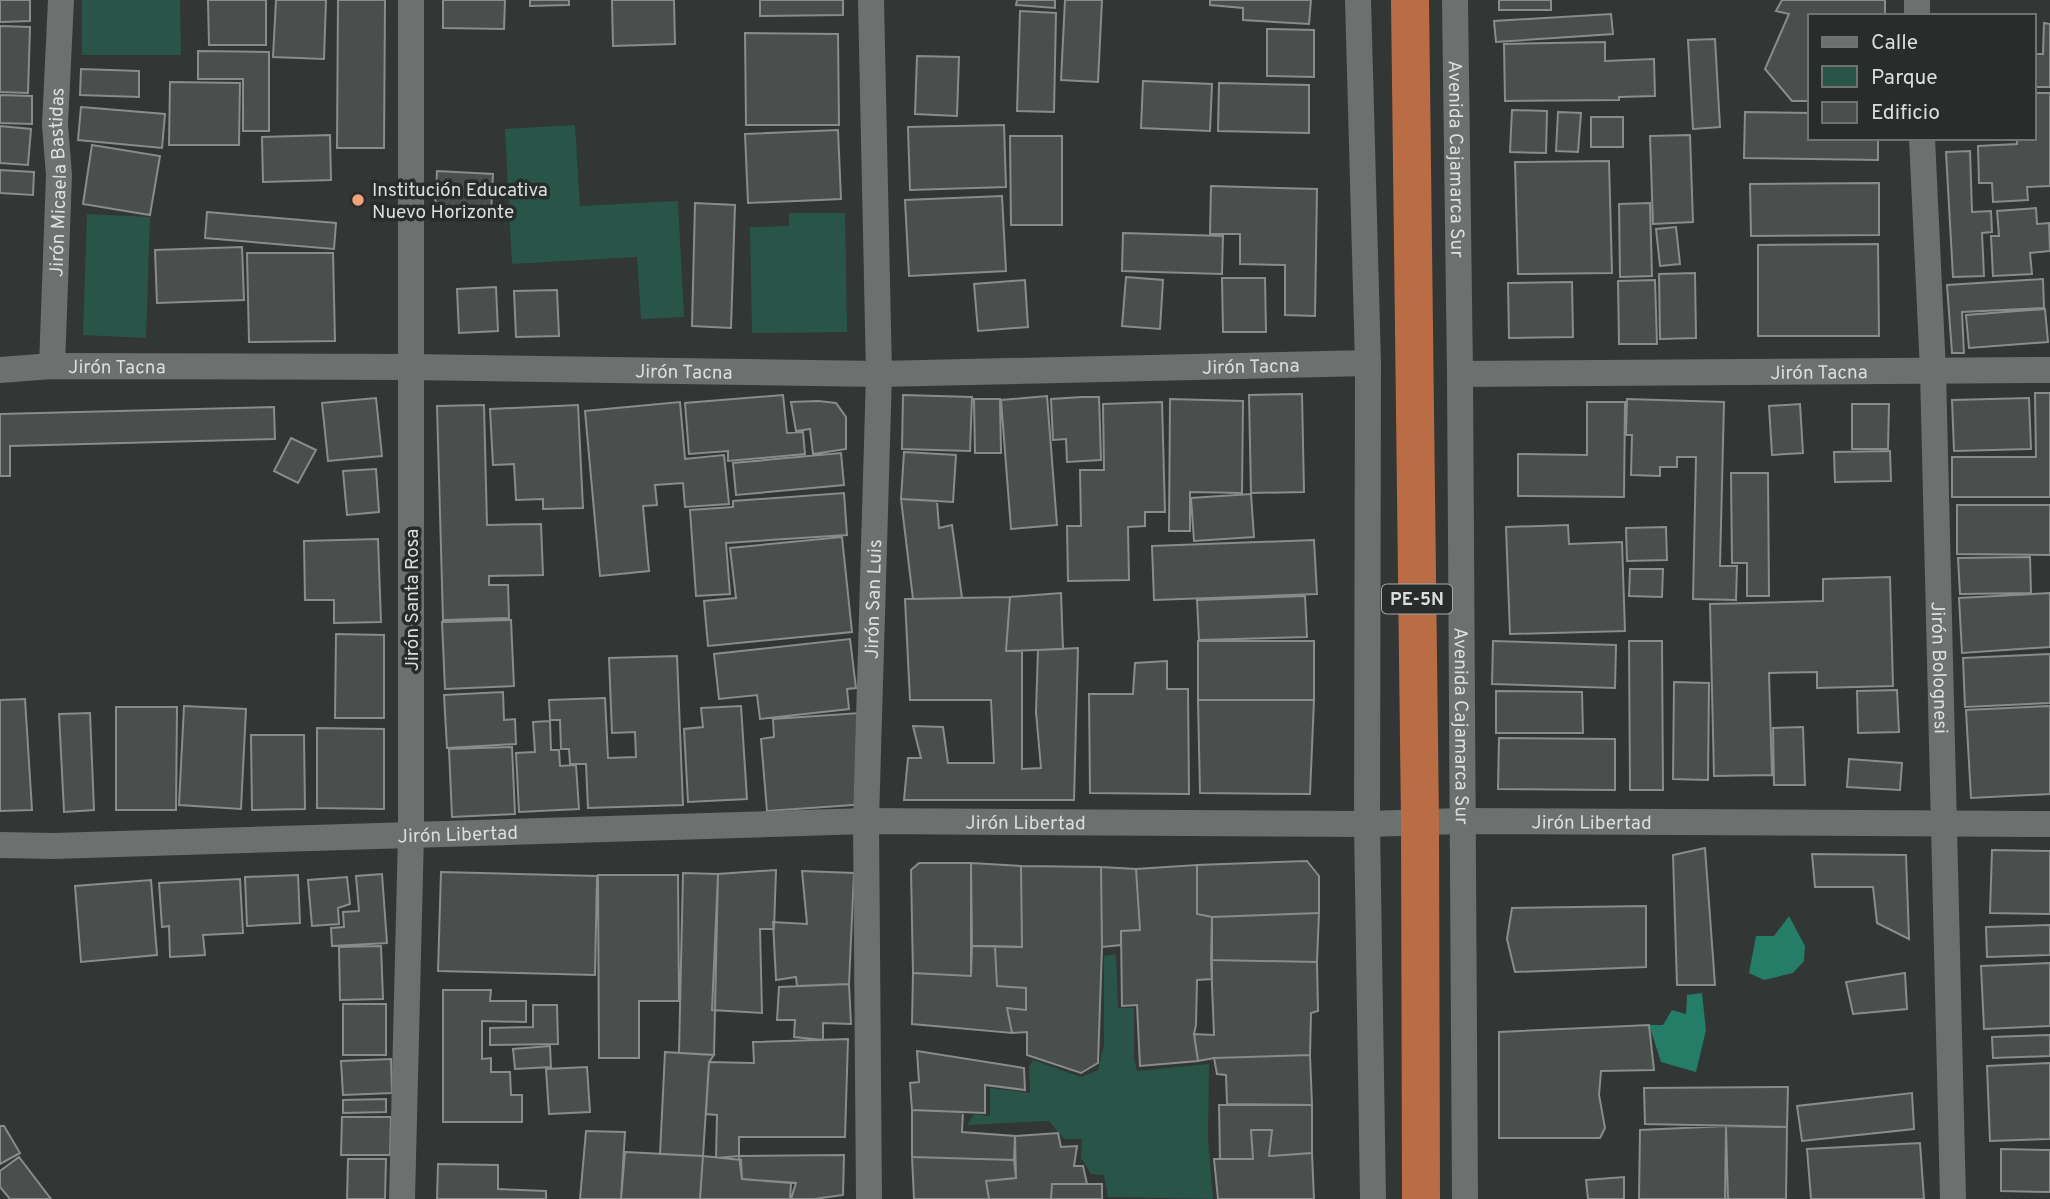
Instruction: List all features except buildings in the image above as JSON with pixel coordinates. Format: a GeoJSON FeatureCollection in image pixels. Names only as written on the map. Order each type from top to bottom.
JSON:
{"type":"FeatureCollection","features":[{"type":"Feature","properties":{"kind":"highway","name":"PE-5N"},"geometry":{"type":"LineString","coordinates":[[1410,0],[1420,822],[1421,1199]]}},
{"type":"Feature","properties":{"kind":"street","name":"Jirón Micaela Bastidas"},"geometry":{"type":"LineString","coordinates":[[52,366],[59,175],[55,125],[61,0]]}},
{"type":"Feature","properties":{"kind":"street","name":"Jirón Santa Rosa"},"geometry":{"type":"LineString","coordinates":[[402,1199],[411,834],[411,0]]}},
{"type":"Feature","properties":{"kind":"street","name":"Jirón San Luis"},"geometry":{"type":"LineString","coordinates":[[869,1199],[866,821],[879,374],[871,0]]}},
{"type":"Feature","properties":{"kind":"street"},"geometry":{"type":"LineString","coordinates":[[1358,0],[1368,363],[1367,824],[1373,1199]]}},
{"type":"Feature","properties":{"kind":"street","name":"Avenida Cajamarca Sur"},"geometry":{"type":"LineString","coordinates":[[1455,0],[1465,1199]]}},
{"type":"Feature","properties":{"kind":"street","name":"Jirón Bolognesi"},"geometry":{"type":"LineString","coordinates":[[1923,140],[1933,371],[1953,1199]]}},
{"type":"Feature","properties":{"kind":"street","name":"Jirón Tacna"},"geometry":{"type":"LineString","coordinates":[[0,370],[52,366],[411,367],[879,374],[1368,363]]}},
{"type":"Feature","properties":{"kind":"street","name":"Jirón Tacna"},"geometry":{"type":"LineString","coordinates":[[1460,374],[2050,370]]}},
{"type":"Feature","properties":{"kind":"street","name":"Jirón Libertad"},"geometry":{"type":"LineString","coordinates":[[0,845],[54,846],[866,821],[2050,824]]}},
{"type":"Feature","properties":{"kind":"green space"},"geometry":{"type":"Polygon","coordinates":[[[82,0],[180,0],[181,55],[82,55],[82,0]]]}},
{"type":"Feature","properties":{"kind":"green space"},"geometry":{"type":"Polygon","coordinates":[[[575,125],[580,206],[678,201],[684,317],[641,319],[637,257],[512,264],[505,129],[575,125]]]}},
{"type":"Feature","properties":{"kind":"green space"},"geometry":{"type":"Polygon","coordinates":[[[789,213],[845,213],[847,332],[752,333],[750,227],[789,226],[789,213]]]}},
{"type":"Feature","properties":{"kind":"green space"},"geometry":{"type":"Polygon","coordinates":[[[87,214],[150,217],[146,338],[83,335],[87,214]]]}},
{"type":"Feature","properties":{"kind":"green space"},"geometry":{"type":"Polygon","coordinates":[[[1789,916],[1805,946],[1804,961],[1793,973],[1764,980],[1749,973],[1756,936],[1774,936],[1789,916]]]}},
{"type":"Feature","properties":{"kind":"green space"},"geometry":{"type":"Polygon","coordinates":[[[1116,954],[1118,1008],[1134,1008],[1134,1057],[1137,1071],[1209,1064],[1208,1137],[1213,1199],[1108,1197],[1104,1175],[1091,1174],[1081,1158],[1082,1139],[1064,1139],[1049,1121],[967,1125],[974,1114],[990,1116],[990,1088],[1030,1093],[1029,1067],[1033,1060],[1081,1077],[1098,1070],[1104,1045],[1104,956],[1116,954]]]}},
{"type":"Feature","properties":{"kind":"green space"},"geometry":{"type":"Polygon","coordinates":[[[1702,993],[1706,1030],[1696,1072],[1661,1062],[1649,1025],[1663,1025],[1672,1010],[1686,1014],[1687,995],[1702,993]]]}},
{"type":"Feature","properties":{"kind":"place","name":"Institución Educativa Nuevo Horizonte"},"geometry":{"type":"Point","coordinates":[358,200]}}]}
